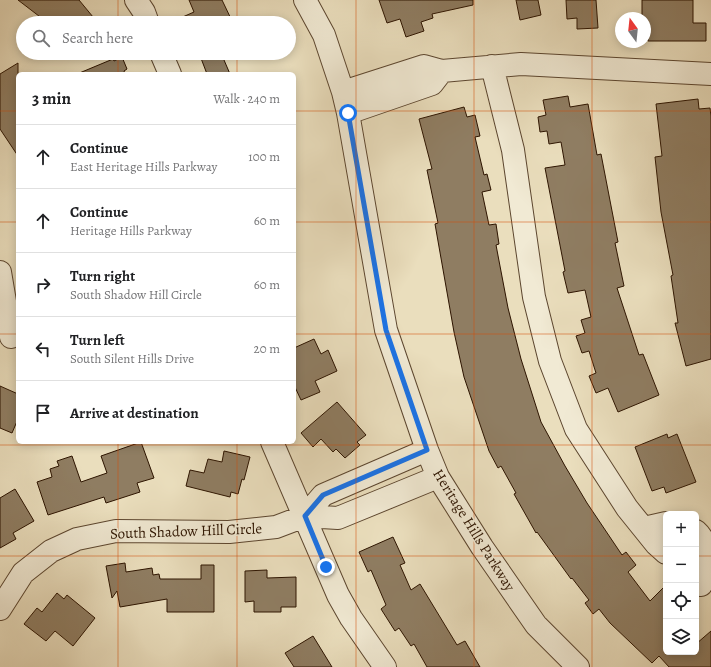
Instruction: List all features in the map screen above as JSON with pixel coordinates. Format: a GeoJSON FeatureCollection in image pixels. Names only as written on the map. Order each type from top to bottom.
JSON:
{"type":"FeatureCollection","features":[{"type":"Feature","properties":{"kind":"street"},"geometry":{"type":"LineString","coordinates":[[136,0],[145,16]]}},
{"type":"Feature","properties":{"kind":"street","name":"Heritage Hills Parkway"},"geometry":{"type":"LineString","coordinates":[[305,0],[324,35],[343,92],[386,330],[427,450],[438,477],[482,547],[536,625],[578,667]]}},
{"type":"Feature","properties":{"kind":"street"},"geometry":{"type":"LineString","coordinates":[[164,60],[169,72]]}},
{"type":"Feature","properties":{"kind":"street"},"geometry":{"type":"LineString","coordinates":[[343,92],[424,66],[442,71],[521,64],[711,74]]}},
{"type":"Feature","properties":{"kind":"street"},"geometry":{"type":"LineString","coordinates":[[492,66],[514,150],[534,297],[550,361],[576,429],[627,508],[656,544],[663,550]]}},
{"type":"Feature","properties":{"kind":"street"},"geometry":{"type":"LineString","coordinates":[[348,113],[432,84],[442,71]]}},
{"type":"Feature","properties":{"kind":"street"},"geometry":{"type":"LineString","coordinates":[[0,272],[12,337]]}},
{"type":"Feature","properties":{"kind":"street"},"geometry":{"type":"LineString","coordinates":[[273,444],[338,595],[351,618],[385,667]]}},
{"type":"Feature","properties":{"kind":"street","name":"South Shadow Hill Circle"},"geometry":{"type":"LineString","coordinates":[[305,516],[323,495],[427,450]]}},
{"type":"Feature","properties":{"kind":"street","name":"South Shadow Hill Circle"},"geometry":{"type":"LineString","coordinates":[[0,609],[23,573],[51,551],[77,539],[116,531],[229,532],[276,527],[305,516],[338,518],[438,477]]}},
{"type":"Feature","properties":{"kind":"street"},"geometry":{"type":"LineString","coordinates":[[644,528],[663,524]]}},
{"type":"Feature","properties":{"kind":"street"},"geometry":{"type":"LineString","coordinates":[[699,533],[706,547],[703,587]]}},
{"type":"Feature","properties":{"kind":"building"},"geometry":{"type":"Polygon","coordinates":[[[18,0],[79,0],[92,16],[39,16],[18,0]]]}},
{"type":"Feature","properties":{"kind":"building"},"geometry":{"type":"Polygon","coordinates":[[[189,0],[222,0],[230,16],[185,16],[194,12],[189,0]]]}},
{"type":"Feature","properties":{"kind":"building"},"geometry":{"type":"Polygon","coordinates":[[[379,0],[473,0],[473,5],[432,14],[433,18],[421,22],[424,31],[406,37],[400,19],[387,23],[379,0]]]}},
{"type":"Feature","properties":{"kind":"building"},"geometry":{"type":"Polygon","coordinates":[[[516,0],[538,0],[541,15],[520,20],[516,0]]]}},
{"type":"Feature","properties":{"kind":"building"},"geometry":{"type":"Polygon","coordinates":[[[566,0],[596,0],[598,28],[577,29],[577,18],[567,19],[566,0]]]}},
{"type":"Feature","properties":{"kind":"building"},"geometry":{"type":"Polygon","coordinates":[[[642,0],[693,0],[693,23],[706,23],[706,41],[651,41],[651,12],[642,12],[642,0]]]}},
{"type":"Feature","properties":{"kind":"building"},"geometry":{"type":"Polygon","coordinates":[[[111,60],[123,60],[127,69],[124,72],[82,72],[111,60]]]}},
{"type":"Feature","properties":{"kind":"building"},"geometry":{"type":"Polygon","coordinates":[[[202,60],[224,60],[229,72],[206,72],[202,60]]]}},
{"type":"Feature","properties":{"kind":"building"},"geometry":{"type":"Polygon","coordinates":[[[18,63],[18,72],[16,72],[16,153],[0,129],[0,74],[18,63]]]}},
{"type":"Feature","properties":{"kind":"building"},"geometry":{"type":"Polygon","coordinates":[[[568,96],[570,107],[588,104],[597,155],[601,154],[618,242],[615,243],[624,286],[617,288],[639,355],[643,354],[659,395],[618,412],[608,388],[596,393],[589,376],[596,373],[589,351],[582,353],[576,336],[585,333],[581,320],[591,317],[585,290],[568,293],[545,168],[565,165],[561,142],[549,144],[547,131],[540,132],[538,117],[546,115],[543,100],[568,96]]]}},
{"type":"Feature","properties":{"kind":"building"},"geometry":{"type":"Polygon","coordinates":[[[698,99],[699,109],[710,108],[711,116],[711,359],[686,366],[675,323],[678,323],[671,276],[673,275],[661,212],[655,157],[662,156],[656,104],[698,99]]]}},
{"type":"Feature","properties":{"kind":"building"},"geometry":{"type":"Polygon","coordinates":[[[464,107],[467,117],[475,115],[480,136],[475,137],[484,175],[487,174],[491,190],[482,192],[489,225],[496,224],[499,244],[496,245],[508,308],[521,359],[541,422],[587,503],[622,555],[626,552],[636,565],[628,572],[650,601],[663,588],[663,655],[699,655],[699,641],[711,631],[711,667],[669,667],[659,656],[652,663],[610,623],[599,609],[593,614],[585,603],[589,600],[572,578],[571,579],[537,532],[536,533],[514,494],[516,493],[501,466],[498,468],[489,451],[464,377],[454,332],[435,224],[438,223],[427,170],[432,169],[419,119],[464,107]]]}},
{"type":"Feature","properties":{"kind":"building"},"geometry":{"type":"Polygon","coordinates":[[[314,339],[321,354],[328,350],[337,371],[315,381],[320,392],[301,400],[296,389],[296,347],[314,339]]]}},
{"type":"Feature","properties":{"kind":"building"},"geometry":{"type":"Polygon","coordinates":[[[0,386],[16,393],[16,424],[12,433],[0,428],[0,386]]]}},
{"type":"Feature","properties":{"kind":"building"},"geometry":{"type":"Polygon","coordinates":[[[337,402],[366,435],[357,442],[360,445],[345,458],[336,449],[333,452],[321,439],[313,447],[301,433],[337,402]]]}},
{"type":"Feature","properties":{"kind":"building"},"geometry":{"type":"Polygon","coordinates":[[[667,434],[668,438],[677,434],[696,482],[666,493],[664,487],[652,491],[635,447],[667,434]]]}},
{"type":"Feature","properties":{"kind":"building"},"geometry":{"type":"Polygon","coordinates":[[[135,444],[142,444],[154,478],[137,483],[140,492],[106,503],[104,497],[48,515],[37,482],[52,477],[50,469],[59,466],[57,461],[72,456],[81,482],[107,473],[101,456],[135,444]]]}},
{"type":"Feature","properties":{"kind":"building"},"geometry":{"type":"Polygon","coordinates":[[[224,451],[250,457],[244,480],[242,479],[238,494],[231,492],[230,497],[186,486],[190,470],[204,473],[208,459],[222,462],[224,451]]]}},
{"type":"Feature","properties":{"kind":"building"},"geometry":{"type":"Polygon","coordinates":[[[15,489],[34,521],[13,533],[16,539],[0,548],[0,498],[15,489]]]}},
{"type":"Feature","properties":{"kind":"building"},"geometry":{"type":"Polygon","coordinates":[[[393,537],[405,563],[400,565],[411,590],[420,584],[457,645],[465,641],[480,667],[427,667],[414,644],[411,646],[399,628],[395,631],[381,609],[386,605],[371,570],[368,572],[359,552],[393,537]]]}},
{"type":"Feature","properties":{"kind":"building"},"geometry":{"type":"Polygon","coordinates":[[[125,563],[126,572],[152,568],[153,575],[159,574],[160,579],[201,579],[201,565],[214,565],[214,612],[167,612],[167,599],[120,607],[117,591],[112,598],[106,566],[125,563]]]}},
{"type":"Feature","properties":{"kind":"building"},"geometry":{"type":"Polygon","coordinates":[[[267,570],[267,578],[296,577],[296,607],[281,607],[281,612],[254,612],[254,601],[245,602],[245,571],[267,570]]]}},
{"type":"Feature","properties":{"kind":"building"},"geometry":{"type":"Polygon","coordinates":[[[57,593],[64,599],[67,595],[95,618],[73,646],[55,631],[46,641],[24,624],[37,608],[42,612],[57,593]]]}},
{"type":"Feature","properties":{"kind":"building"},"geometry":{"type":"Polygon","coordinates":[[[313,636],[332,667],[294,667],[285,653],[313,636]]]}},
{"type":"Feature","properties":{"kind":"route"},"geometry":{"type":"LineString","coordinates":[[326,567],[305,516],[323,495],[427,450],[386,330],[348,113]]}}]}
